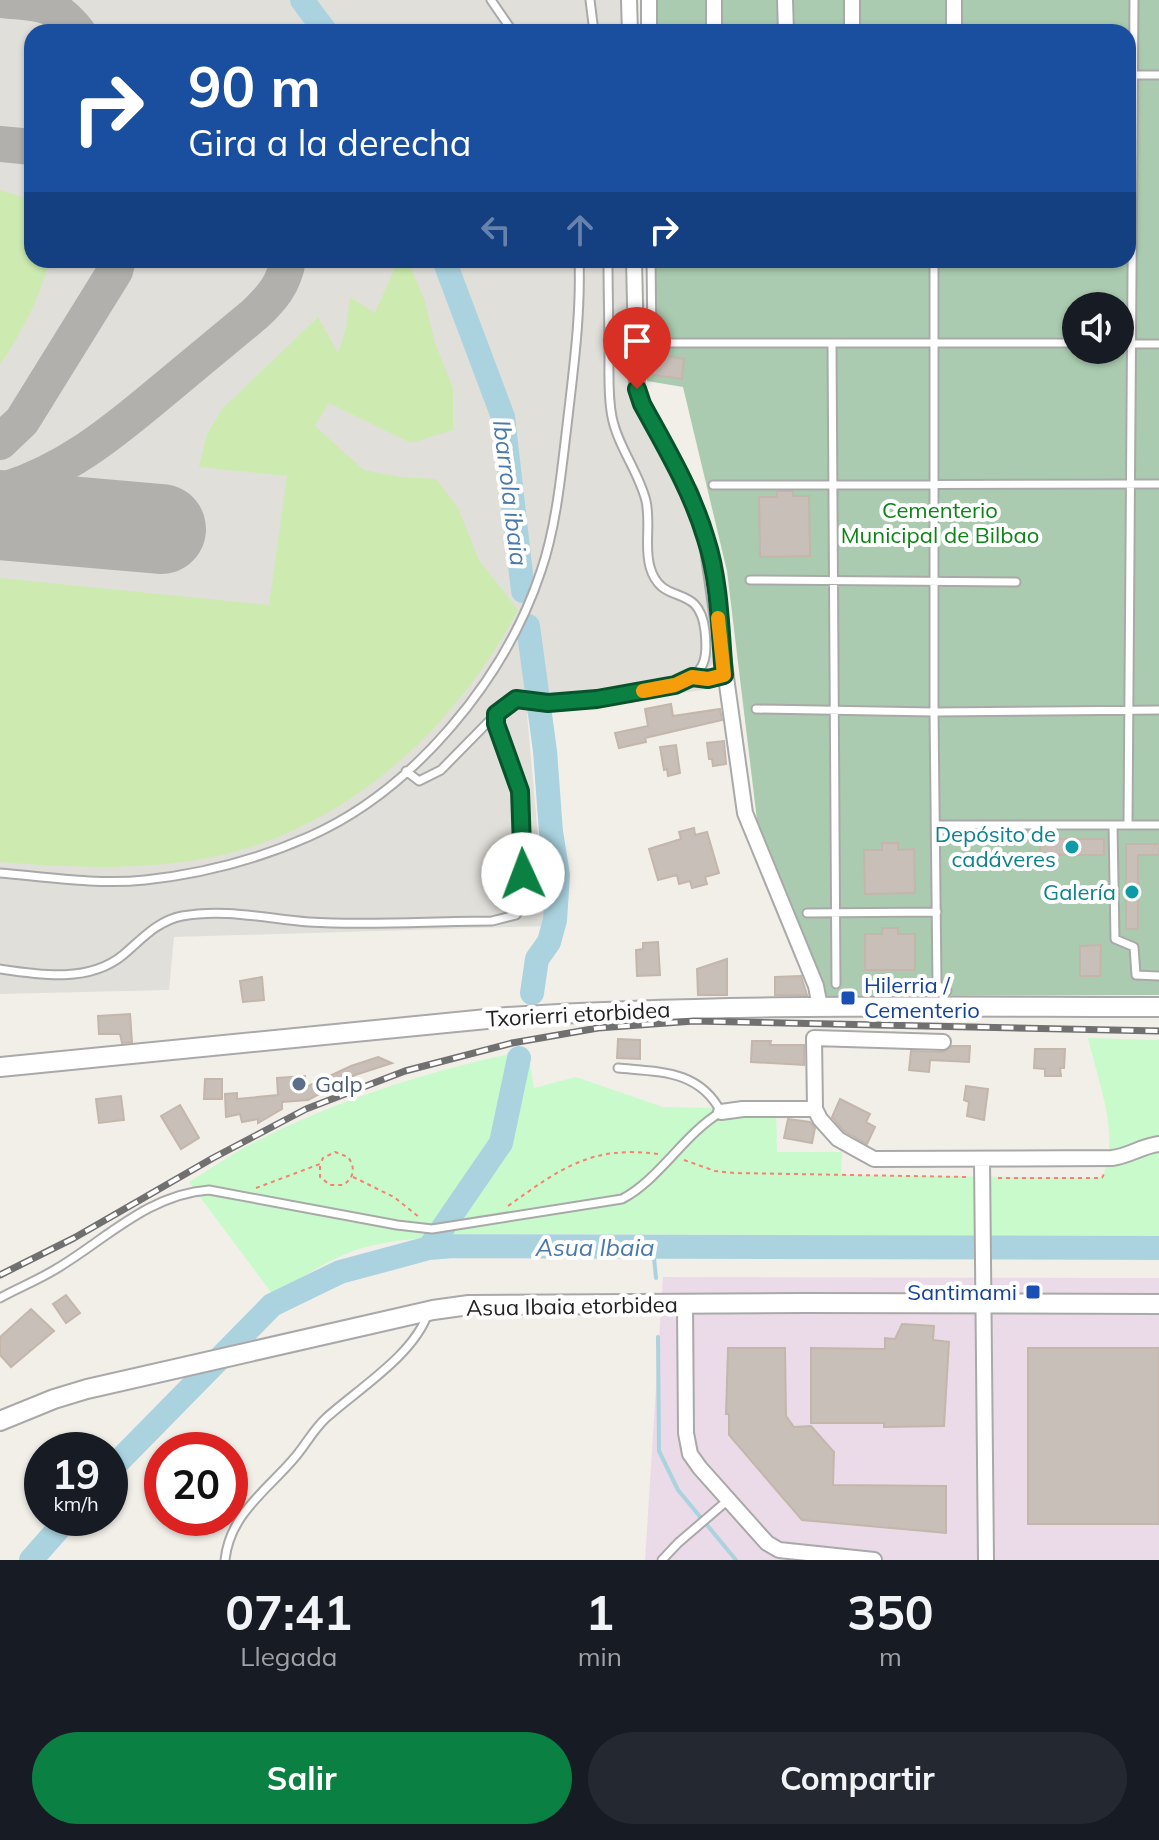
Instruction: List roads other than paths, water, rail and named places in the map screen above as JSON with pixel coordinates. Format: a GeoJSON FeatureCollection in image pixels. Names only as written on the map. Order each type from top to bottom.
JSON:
{"type":"FeatureCollection","features":[{"type":"Feature","properties":{"kind":"street"},"geometry":{"type":"LineString","coordinates":[[629,0],[630,24]]}},
{"type":"Feature","properties":{"kind":"street"},"geometry":{"type":"LineString","coordinates":[[649,0],[649,24]]}},
{"type":"Feature","properties":{"kind":"street"},"geometry":{"type":"LineString","coordinates":[[714,0],[714,24]]}},
{"type":"Feature","properties":{"kind":"street"},"geometry":{"type":"LineString","coordinates":[[785,0],[786,24]]}},
{"type":"Feature","properties":{"kind":"street"},"geometry":{"type":"LineString","coordinates":[[852,0],[852,24]]}},
{"type":"Feature","properties":{"kind":"street"},"geometry":{"type":"LineString","coordinates":[[954,0],[954,24]]}},
{"type":"Feature","properties":{"kind":"street"},"geometry":{"type":"LineString","coordinates":[[634,268],[637,389],[642,404],[690,492],[707,542],[745,813],[816,986],[820,1007]]}},
{"type":"Feature","properties":{"kind":"street","name":"Txorierri etorbidea"},"geometry":{"type":"LineString","coordinates":[[0,1067],[507,1017],[664,1009],[1159,1007]]}},
{"type":"Feature","properties":{"kind":"street"},"geometry":{"type":"LineString","coordinates":[[943,1042],[814,1038],[815,1109],[820,1119],[838,1139],[874,1159],[1112,1158],[1159,1144]]}},
{"type":"Feature","properties":{"kind":"street"},"geometry":{"type":"LineString","coordinates":[[721,1112],[815,1109]]}},
{"type":"Feature","properties":{"kind":"street"},"geometry":{"type":"LineString","coordinates":[[982,1160],[986,1560]]}},
{"type":"Feature","properties":{"kind":"street"},"geometry":{"type":"LineString","coordinates":[[685,1304],[686,1433],[690,1454],[767,1543],[779,1550],[874,1560]]}},
{"type":"Feature","properties":{"kind":"street","name":"Asua Ibaia etorbidea"},"geometry":{"type":"LineString","coordinates":[[0,1421],[54,1399],[133,1378],[429,1311],[469,1305],[1159,1304]]}},
{"type":"Feature","properties":{"kind":"lane"},"geometry":{"type":"LineString","coordinates":[[491,0],[508,24]]}},
{"type":"Feature","properties":{"kind":"lane"},"geometry":{"type":"LineString","coordinates":[[590,0],[593,24]]}},
{"type":"Feature","properties":{"kind":"lane"},"geometry":{"type":"LineString","coordinates":[[1133,24],[1134,0]]}},
{"type":"Feature","properties":{"kind":"lane"},"geometry":{"type":"LineString","coordinates":[[1136,75],[1159,75]]}},
{"type":"Feature","properties":{"kind":"lane"},"geometry":{"type":"LineString","coordinates":[[0,873],[141,880],[188,874],[253,859],[311,836],[360,808],[406,771],[461,717],[492,673],[516,630],[542,571],[560,482],[571,385],[578,268]]}},
{"type":"Feature","properties":{"kind":"lane"},"geometry":{"type":"LineString","coordinates":[[406,771],[419,781],[441,770],[496,714],[516,699],[548,703],[597,699],[675,685],[692,677],[705,659],[703,614],[694,601],[660,586],[651,570],[647,550],[650,522],[645,497],[612,418],[608,268]]}},
{"type":"Feature","properties":{"kind":"lane"},"geometry":{"type":"LineString","coordinates":[[651,268],[652,343],[1062,343]]}},
{"type":"Feature","properties":{"kind":"lane"},"geometry":{"type":"LineString","coordinates":[[934,268],[937,983],[942,991],[947,991]]}},
{"type":"Feature","properties":{"kind":"lane"},"geometry":{"type":"LineString","coordinates":[[1131,268],[1131,292]]}},
{"type":"Feature","properties":{"kind":"lane"},"geometry":{"type":"LineString","coordinates":[[832,343],[836,984]]}},
{"type":"Feature","properties":{"kind":"lane"},"geometry":{"type":"LineString","coordinates":[[1134,344],[1159,344]]}},
{"type":"Feature","properties":{"kind":"lane"},"geometry":{"type":"LineString","coordinates":[[1128,824],[1133,364]]}},
{"type":"Feature","properties":{"kind":"lane"},"geometry":{"type":"LineString","coordinates":[[713,485],[1159,484]]}},
{"type":"Feature","properties":{"kind":"lane"},"geometry":{"type":"LineString","coordinates":[[750,580],[1016,582]]}},
{"type":"Feature","properties":{"kind":"lane"},"geometry":{"type":"LineString","coordinates":[[692,677],[708,679],[724,675]]}},
{"type":"Feature","properties":{"kind":"lane"},"geometry":{"type":"LineString","coordinates":[[756,709],[934,712],[1159,710]]}},
{"type":"Feature","properties":{"kind":"lane"},"geometry":{"type":"LineString","coordinates":[[0,969],[54,974],[100,970],[121,957],[154,927],[181,916],[255,914],[310,922],[356,922],[492,921],[516,915],[524,902],[520,791],[496,724],[496,714]]}},
{"type":"Feature","properties":{"kind":"lane"},"geometry":{"type":"LineString","coordinates":[[937,825],[1159,825]]}},
{"type":"Feature","properties":{"kind":"lane"},"geometry":{"type":"LineString","coordinates":[[1113,825],[1115,939],[1134,947],[1136,975],[1159,976]]}},
{"type":"Feature","properties":{"kind":"lane"},"geometry":{"type":"LineString","coordinates":[[807,913],[937,912]]}},
{"type":"Feature","properties":{"kind":"lane"},"geometry":{"type":"LineString","coordinates":[[0,1298],[54,1270],[150,1207],[193,1191],[209,1190],[432,1229],[622,1199],[721,1112],[714,1099],[697,1083],[683,1076],[618,1068]]}},
{"type":"Feature","properties":{"kind":"lane"},"geometry":{"type":"LineString","coordinates":[[225,1560],[235,1524],[250,1503],[298,1455],[323,1421],[405,1350],[426,1321],[429,1311]]}},
{"type":"Feature","properties":{"kind":"lane"},"geometry":{"type":"LineString","coordinates":[[662,1560],[728,1500]]}},
{"type":"Feature","properties":{"kind":"waterway","name":"Ibarrola ibaia"},"geometry":{"type":"LineString","coordinates":[[302,0],[320,24]]}},
{"type":"Feature","properties":{"kind":"waterway","name":"Ibarrola ibaia"},"geometry":{"type":"LineString","coordinates":[[447,268],[503,417],[523,591]]}},
{"type":"Feature","properties":{"kind":"waterway","name":"Ibarrola ibaia"},"geometry":{"type":"LineString","coordinates":[[528,626],[558,875],[555,920],[549,942],[537,959],[532,993]]}},
{"type":"Feature","properties":{"kind":"waterway","name":"Ibarrola ibaia"},"geometry":{"type":"LineString","coordinates":[[429,1248],[501,1143],[519,1058]]}},
{"type":"Feature","properties":{"kind":"waterway","name":"Asua Ibaia"},"geometry":{"type":"LineString","coordinates":[[128,1452],[272,1305],[340,1272],[429,1248],[1159,1248]]}},
{"type":"Feature","properties":{"kind":"waterway"},"geometry":{"type":"LineString","coordinates":[[653,1248],[656,1278]]}},
{"type":"Feature","properties":{"kind":"waterway"},"geometry":{"type":"LineString","coordinates":[[658,1337],[659,1451],[678,1490],[736,1560]]}},
{"type":"Feature","properties":{"kind":"waterway","name":"Asua Ibaia"},"geometry":{"type":"LineString","coordinates":[[31,1560],[52,1536]]}},
{"type":"Feature","properties":{"kind":"railway"},"geometry":{"type":"LineString","coordinates":[[0,1275],[74,1238],[306,1109],[405,1071],[512,1043],[598,1028],[694,1021],[1159,1031]]}},
{"type":"Feature","properties":{"kind":"place","name":"Depósito de cadáveres"},"geometry":{"type":"Point","coordinates":[1072,847]}},
{"type":"Feature","properties":{"kind":"place","name":"Galería"},"geometry":{"type":"Point","coordinates":[1132,892]}},
{"type":"Feature","properties":{"kind":"place","name":"Hilerria / Cementerio"},"geometry":{"type":"Point","coordinates":[848,998]}},
{"type":"Feature","properties":{"kind":"place","name":"Galp"},"geometry":{"type":"Point","coordinates":[299,1084]}},
{"type":"Feature","properties":{"kind":"place","name":"Santimami"},"geometry":{"type":"Point","coordinates":[1033,1292]}},
{"type":"Feature","properties":{"kind":"park label","name":"Cementerio Municipal de Bilbao"},"geometry":{"type":"Point","coordinates":[940,522]}}]}
